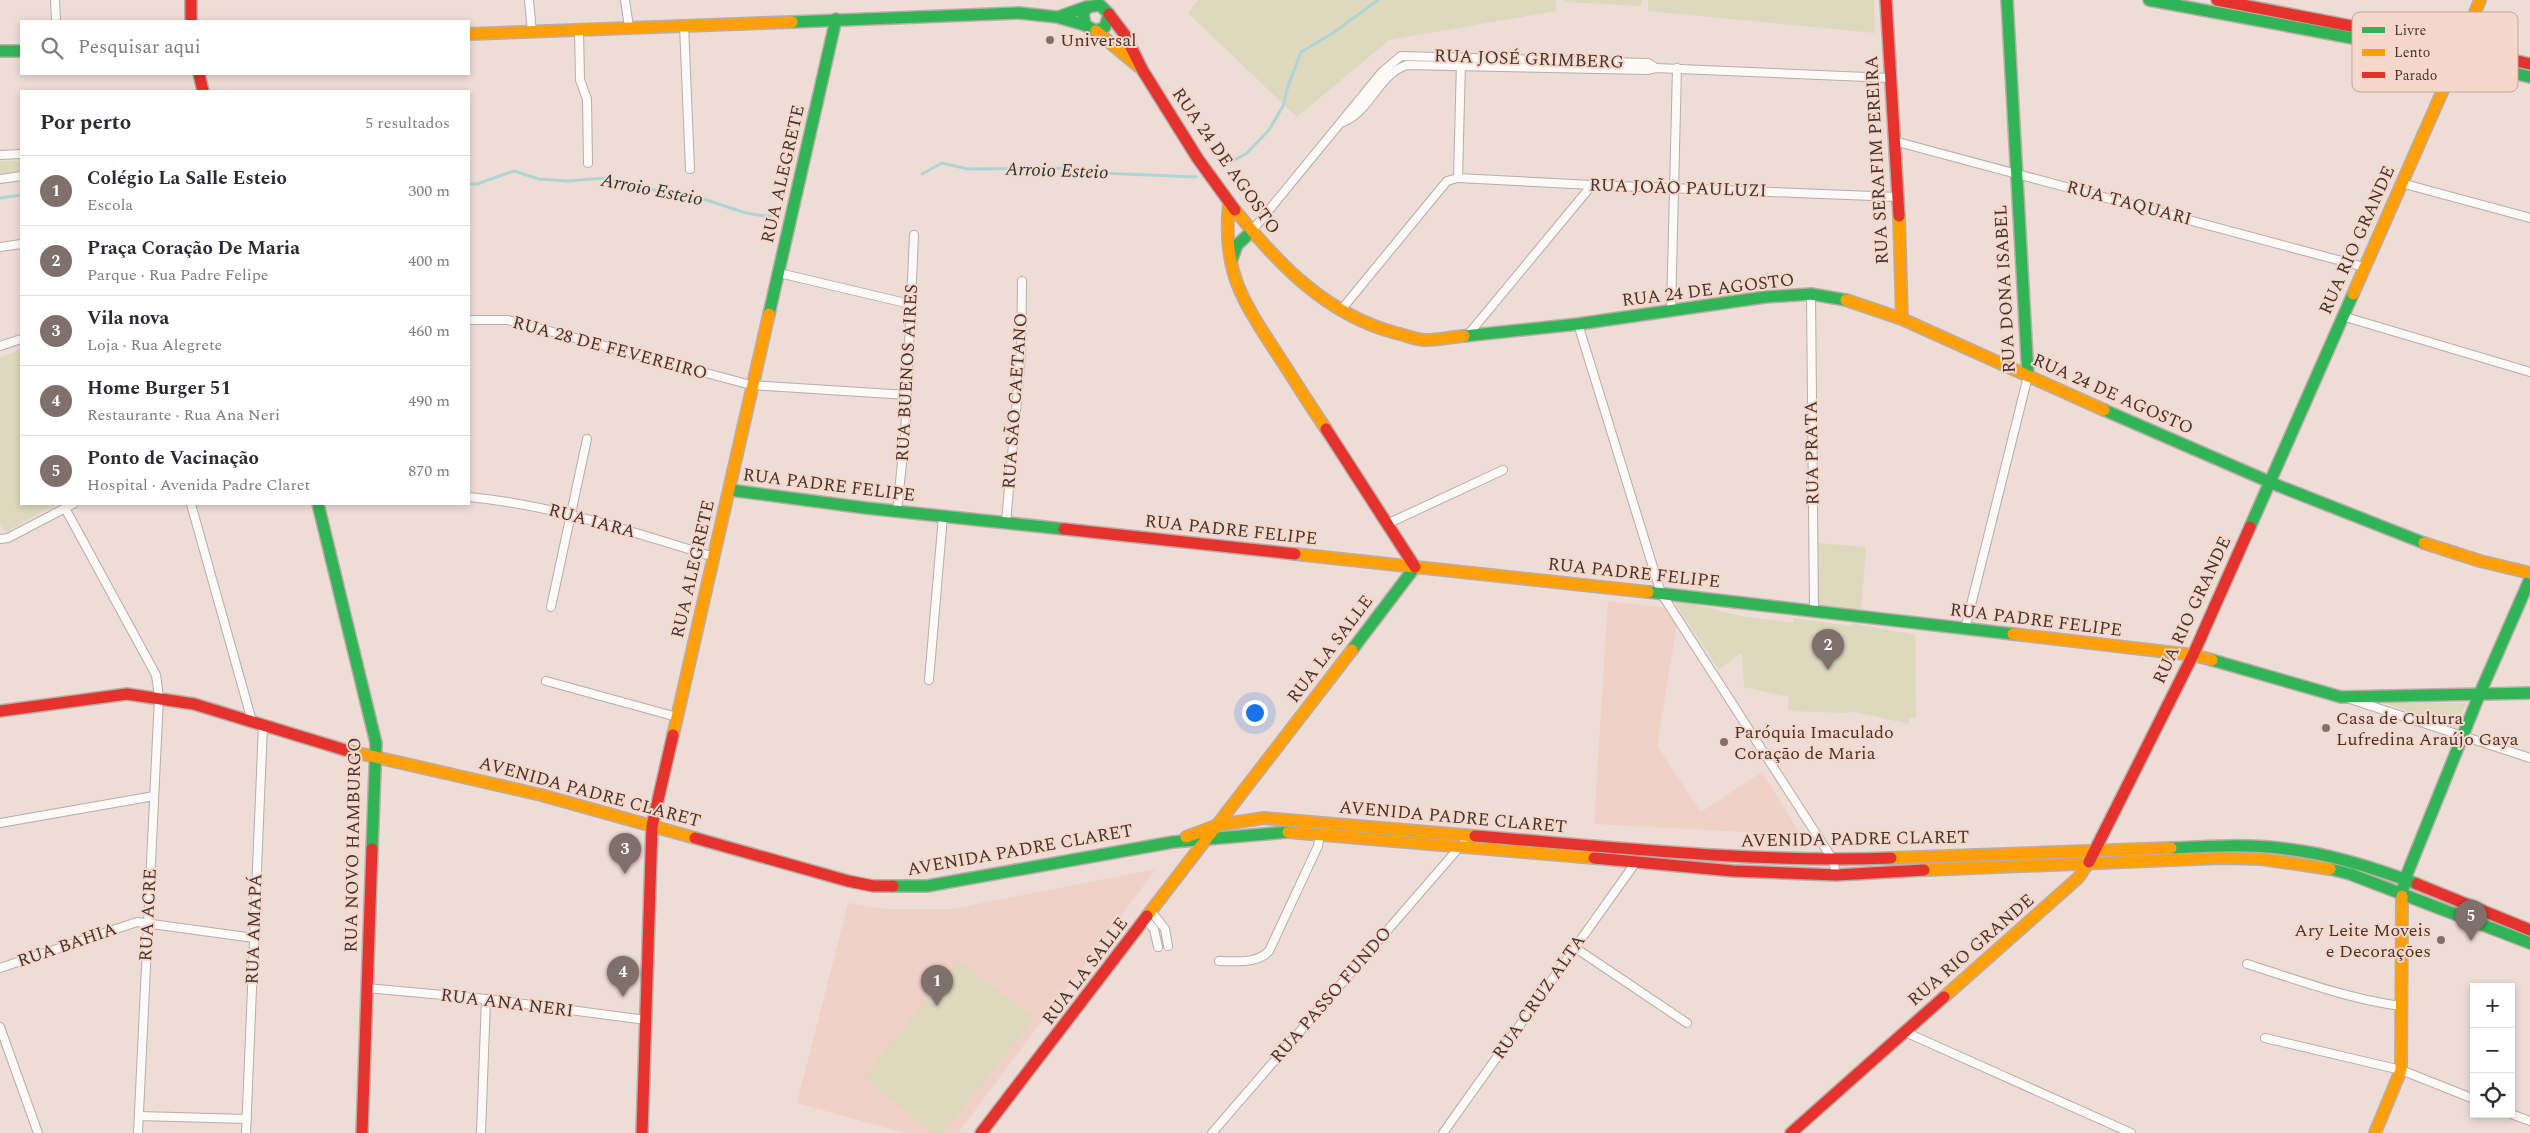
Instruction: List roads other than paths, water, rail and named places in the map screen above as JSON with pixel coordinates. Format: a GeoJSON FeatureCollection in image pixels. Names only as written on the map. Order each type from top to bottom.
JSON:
{"type":"FeatureCollection","features":[{"type":"Feature","properties":{"kind":"main road"},"geometry":{"type":"LineString","coordinates":[[191,0],[191,20]]}},
{"type":"Feature","properties":{"kind":"main road","name":"RUA SERAFIM PEREIRA"},"geometry":{"type":"LineString","coordinates":[[1886,0],[1898,197],[1902,319]]}},
{"type":"Feature","properties":{"kind":"main road","name":"RUA DONA ISABEL"},"geometry":{"type":"LineString","coordinates":[[2007,0],[2028,376]]}},
{"type":"Feature","properties":{"kind":"main road"},"geometry":{"type":"LineString","coordinates":[[2149,0],[2188,4],[2222,14],[2268,23],[2352,27]]}},
{"type":"Feature","properties":{"kind":"main road","name":"RUA RIO GRANDE"},"geometry":{"type":"LineString","coordinates":[[2475,12],[2480,0]]}},
{"type":"Feature","properties":{"kind":"main road"},"geometry":{"type":"LineString","coordinates":[[2222,14],[2220,1],[2270,10],[2352,37]]}},
{"type":"Feature","properties":{"kind":"main road"},"geometry":{"type":"LineString","coordinates":[[1056,17],[1099,5]]}},
{"type":"Feature","properties":{"kind":"main road"},"geometry":{"type":"LineString","coordinates":[[1085,25],[1082,17],[1099,5]]}},
{"type":"Feature","properties":{"kind":"main road"},"geometry":{"type":"LineString","coordinates":[[1096,30],[1105,27],[1099,5]]}},
{"type":"Feature","properties":{"kind":"main road","name":"RUA 24 DE AGOSTO"},"geometry":{"type":"LineString","coordinates":[[1099,5],[1125,33],[1141,68],[1230,204],[1251,232],[1292,275],[1341,310],[1377,330],[1401,337],[1424,340],[1466,338],[1765,298],[1811,294],[1847,300],[1902,319],[2269,482],[2399,533],[2505,569],[2530,573]]}},
{"type":"Feature","properties":{"kind":"main road"},"geometry":{"type":"LineString","coordinates":[[2268,23],[2270,10]]}},
{"type":"Feature","properties":{"kind":"main road"},"geometry":{"type":"LineString","coordinates":[[470,34],[1019,12],[1056,17],[1085,25]]}},
{"type":"Feature","properties":{"kind":"main road","name":"RUA ALEGRETE"},"geometry":{"type":"LineString","coordinates":[[642,1133],[652,826],[730,490],[751,385],[779,273],[836,20]]}},
{"type":"Feature","properties":{"kind":"main road","name":"RUA 24 DE AGOSTO"},"geometry":{"type":"LineString","coordinates":[[1085,25],[1096,30],[1141,68]]}},
{"type":"Feature","properties":{"kind":"main road"},"geometry":{"type":"LineString","coordinates":[[0,51],[20,51]]}},
{"type":"Feature","properties":{"kind":"main road"},"geometry":{"type":"LineString","coordinates":[[199,75],[203,90]]}},
{"type":"Feature","properties":{"kind":"main road","name":"RUA RIO GRANDE"},"geometry":{"type":"LineString","coordinates":[[1792,1133],[2039,914],[2078,878],[2089,862],[2193,655],[2441,92]]}},
{"type":"Feature","properties":{"kind":"main road"},"geometry":{"type":"LineString","coordinates":[[1230,204],[1227,221],[1232,259],[1236,282],[1244,303],[1415,567]]}},
{"type":"Feature","properties":{"kind":"main road"},"geometry":{"type":"LineString","coordinates":[[1232,259],[1238,245],[1251,232]]}},
{"type":"Feature","properties":{"kind":"main road","name":"RUA PADRE FELIPE"},"geometry":{"type":"LineString","coordinates":[[730,490],[943,516],[1661,593],[2193,655],[2341,696],[2530,693]]}},
{"type":"Feature","properties":{"kind":"main road","name":"RUA NOVO HAMBURGO"},"geometry":{"type":"LineString","coordinates":[[318,505],[376,743],[362,1133]]}},
{"type":"Feature","properties":{"kind":"main road","name":"RUA LA SALLE"},"geometry":{"type":"LineString","coordinates":[[981,1133],[1415,567]]}},
{"type":"Feature","properties":{"kind":"main road"},"geometry":{"type":"LineString","coordinates":[[2375,1133],[2401,1070],[2402,892],[2405,880],[2462,736],[2530,579]]}},
{"type":"Feature","properties":{"kind":"main road","name":"AVENIDA PADRE CLARET"},"geometry":{"type":"LineString","coordinates":[[0,711],[127,694],[159,697],[194,704],[337,748],[375,755],[541,794],[848,881],[904,888],[956,882],[1173,842],[1258,831],[1732,858],[1833,860],[2217,846],[2268,848],[2326,856],[2358,864],[2405,880],[2530,930]]}},
{"type":"Feature","properties":{"kind":"main road","name":"AVENIDA PADRE CLARET"},"geometry":{"type":"LineString","coordinates":[[1173,842],[1218,825],[1264,818],[1456,841],[1468,835],[1493,843],[1636,862],[1733,871],[1836,875],[2089,862],[2213,858],[2262,859],[2305,864],[2350,874],[2402,892],[2530,943]]}},
{"type":"Feature","properties":{"kind":"street"},"geometry":{"type":"LineString","coordinates":[[55,0],[56,20]]}},
{"type":"Feature","properties":{"kind":"street"},"geometry":{"type":"LineString","coordinates":[[529,0],[532,32]]}},
{"type":"Feature","properties":{"kind":"street"},"geometry":{"type":"LineString","coordinates":[[625,0],[628,27]]}},
{"type":"Feature","properties":{"kind":"street"},"geometry":{"type":"LineString","coordinates":[[684,25],[690,169]]}},
{"type":"Feature","properties":{"kind":"street"},"geometry":{"type":"LineString","coordinates":[[579,29],[580,80],[586,99],[588,163]]}},
{"type":"Feature","properties":{"kind":"street","name":"RUA JOSÉ GRIMBERG"},"geometry":{"type":"LineString","coordinates":[[1343,122],[1382,72],[1400,56],[1648,63],[1656,68]]}},
{"type":"Feature","properties":{"kind":"street"},"geometry":{"type":"LineString","coordinates":[[1341,310],[1447,181],[1458,178],[1461,58]]}},
{"type":"Feature","properties":{"kind":"street","name":"RUA JOSÉ GRIMBERG"},"geometry":{"type":"LineString","coordinates":[[1343,122],[1354,118],[1396,70],[1407,65],[1647,70],[1677,68],[1890,78]]}},
{"type":"Feature","properties":{"kind":"street"},"geometry":{"type":"LineString","coordinates":[[1671,312],[1677,68]]}},
{"type":"Feature","properties":{"kind":"street"},"geometry":{"type":"LineString","coordinates":[[1251,232],[1343,122]]}},
{"type":"Feature","properties":{"kind":"street","name":"RUA TAQUARI"},"geometry":{"type":"LineString","coordinates":[[1894,141],[2364,267]]}},
{"type":"Feature","properties":{"kind":"street"},"geometry":{"type":"LineString","coordinates":[[0,155],[20,154]]}},
{"type":"Feature","properties":{"kind":"street"},"geometry":{"type":"LineString","coordinates":[[0,179],[20,176]]}},
{"type":"Feature","properties":{"kind":"street","name":"RUA JOÃO PAULUZI"},"geometry":{"type":"LineString","coordinates":[[1458,178],[1898,197]]}},
{"type":"Feature","properties":{"kind":"street"},"geometry":{"type":"LineString","coordinates":[[2401,183],[2530,218]]}},
{"type":"Feature","properties":{"kind":"street"},"geometry":{"type":"LineString","coordinates":[[1466,338],[1592,185]]}},
{"type":"Feature","properties":{"kind":"street","name":"RUA BUENOS AIRES"},"geometry":{"type":"LineString","coordinates":[[898,510],[907,395],[914,235]]}},
{"type":"Feature","properties":{"kind":"street"},"geometry":{"type":"LineString","coordinates":[[0,247],[20,244]]}},
{"type":"Feature","properties":{"kind":"street"},"geometry":{"type":"LineString","coordinates":[[779,273],[910,304]]}},
{"type":"Feature","properties":{"kind":"street","name":"RUA SÃO CAETANO"},"geometry":{"type":"LineString","coordinates":[[1006,522],[1021,355],[1022,280]]}},
{"type":"Feature","properties":{"kind":"street","name":"RUA PRATA"},"geometry":{"type":"LineString","coordinates":[[1811,294],[1814,612]]}},
{"type":"Feature","properties":{"kind":"street"},"geometry":{"type":"LineString","coordinates":[[2342,316],[2530,372]]}},
{"type":"Feature","properties":{"kind":"street","name":"RUA 28 DE FEVEREIRO"},"geometry":{"type":"LineString","coordinates":[[470,320],[508,320],[751,385],[907,395]]}},
{"type":"Feature","properties":{"kind":"street"},"geometry":{"type":"LineString","coordinates":[[1578,324],[1661,593],[1833,860],[1836,875]]}},
{"type":"Feature","properties":{"kind":"street"},"geometry":{"type":"LineString","coordinates":[[0,346],[20,339]]}},
{"type":"Feature","properties":{"kind":"street","name":"RUA DONA ISABEL"},"geometry":{"type":"LineString","coordinates":[[1965,629],[2028,376]]}},
{"type":"Feature","properties":{"kind":"street"},"geometry":{"type":"LineString","coordinates":[[551,606],[587,439]]}},
{"type":"Feature","properties":{"kind":"street"},"geometry":{"type":"LineString","coordinates":[[1387,524],[1503,470]]}},
{"type":"Feature","properties":{"kind":"street","name":"RUA IARA"},"geometry":{"type":"LineString","coordinates":[[470,497],[507,500],[571,513],[714,557]]}},
{"type":"Feature","properties":{"kind":"street"},"geometry":{"type":"LineString","coordinates":[[4,538],[71,505]]}},
{"type":"Feature","properties":{"kind":"street","name":"RUA AMAPÁ"},"geometry":{"type":"LineString","coordinates":[[191,505],[258,723],[254,938],[246,1133]]}},
{"type":"Feature","properties":{"kind":"street","name":"RUA ACRE"},"geometry":{"type":"LineString","coordinates":[[65,508],[156,675],[159,697],[138,1133]]}},
{"type":"Feature","properties":{"kind":"street"},"geometry":{"type":"LineString","coordinates":[[929,680],[943,516]]}},
{"type":"Feature","properties":{"kind":"street"},"geometry":{"type":"LineString","coordinates":[[546,681],[677,717]]}},
{"type":"Feature","properties":{"kind":"street"},"geometry":{"type":"LineString","coordinates":[[2341,696],[2530,758]]}},
{"type":"Feature","properties":{"kind":"street"},"geometry":{"type":"LineString","coordinates":[[0,823],[154,796]]}},
{"type":"Feature","properties":{"kind":"street"},"geometry":{"type":"LineString","coordinates":[[1219,961],[1254,960],[1263,958],[1269,951],[1318,846],[1320,834]]}},
{"type":"Feature","properties":{"kind":"street","name":"RUA PASSO FUNDO"},"geometry":{"type":"LineString","coordinates":[[1212,1133],[1449,856],[1456,841]]}},
{"type":"Feature","properties":{"kind":"street","name":"RUA CRUZ ALTA"},"geometry":{"type":"LineString","coordinates":[[1443,1133],[1636,862]]}},
{"type":"Feature","properties":{"kind":"street"},"geometry":{"type":"LineString","coordinates":[[1148,915],[1165,929],[1168,946]]}},
{"type":"Feature","properties":{"kind":"street"},"geometry":{"type":"LineString","coordinates":[[1148,915],[1154,929],[1158,947]]}},
{"type":"Feature","properties":{"kind":"street","name":"RUA BAHIA"},"geometry":{"type":"LineString","coordinates":[[0,968],[137,922],[254,938]]}},
{"type":"Feature","properties":{"kind":"street"},"geometry":{"type":"LineString","coordinates":[[1574,947],[1687,1023]]}},
{"type":"Feature","properties":{"kind":"street"},"geometry":{"type":"LineString","coordinates":[[2247,964],[2329,991],[2367,1001],[2401,1006]]}},
{"type":"Feature","properties":{"kind":"street","name":"RUA ANA NERI"},"geometry":{"type":"LineString","coordinates":[[367,988],[486,999],[646,1020]]}},
{"type":"Feature","properties":{"kind":"street"},"geometry":{"type":"LineString","coordinates":[[482,1133],[486,999]]}},
{"type":"Feature","properties":{"kind":"street"},"geometry":{"type":"LineString","coordinates":[[0,1027],[38,1133]]}},
{"type":"Feature","properties":{"kind":"street"},"geometry":{"type":"LineString","coordinates":[[1905,1032],[2132,1133]]}},
{"type":"Feature","properties":{"kind":"street"},"geometry":{"type":"LineString","coordinates":[[2265,1038],[2401,1070],[2470,1097]]}},
{"type":"Feature","properties":{"kind":"street"},"geometry":{"type":"LineString","coordinates":[[139,1116],[247,1119]]}},
{"type":"Feature","properties":{"kind":"street"},"geometry":{"type":"LineString","coordinates":[[2515,1116],[2530,1122]]}},
{"type":"Feature","properties":{"kind":"waterway","name":"Arroio Esteio"},"geometry":{"type":"LineString","coordinates":[[1233,161],[1247,153],[1269,130],[1283,106],[1288,86],[1301,52],[1333,33],[1378,0]]}},
{"type":"Feature","properties":{"kind":"waterway","name":"Arroio Esteio"},"geometry":{"type":"LineString","coordinates":[[922,174],[942,163],[968,169],[1065,168],[1100,173],[1196,177]]}},
{"type":"Feature","properties":{"kind":"waterway","name":"Arroio Esteio"},"geometry":{"type":"LineString","coordinates":[[470,184],[477,184],[514,171],[539,179],[568,181],[605,178],[662,192],[691,195],[746,213],[764,216],[776,215]]}},
{"type":"Feature","properties":{"kind":"waterway","name":"Arroio Esteio"},"geometry":{"type":"LineString","coordinates":[[0,198],[20,195]]}},
{"type":"Feature","properties":{"kind":"place","name":"Universal"},"geometry":{"type":"Point","coordinates":[1050,40]}},
{"type":"Feature","properties":{"kind":"place","name":"Praça Coração De Maria"},"geometry":{"type":"Point","coordinates":[1828,670]}},
{"type":"Feature","properties":{"kind":"place","name":"Casa de Cultura Lufredina Araújo Gaya"},"geometry":{"type":"Point","coordinates":[2326,728]}},
{"type":"Feature","properties":{"kind":"place","name":"Paróquia Imaculado Coração de Maria"},"geometry":{"type":"Point","coordinates":[1724,742]}},
{"type":"Feature","properties":{"kind":"place","name":"Vila nova"},"geometry":{"type":"Point","coordinates":[625,874]}},
{"type":"Feature","properties":{"kind":"place","name":"Ary Leite Moveis e Decorações"},"geometry":{"type":"Point","coordinates":[2441,940]}},
{"type":"Feature","properties":{"kind":"place","name":"Ponto de Vacinação"},"geometry":{"type":"Point","coordinates":[2471,941]}},
{"type":"Feature","properties":{"kind":"place","name":"Home Burger 51"},"geometry":{"type":"Point","coordinates":[623,997]}},
{"type":"Feature","properties":{"kind":"place","name":"Colégio La Salle Esteio"},"geometry":{"type":"Point","coordinates":[937,1006]}}]}
